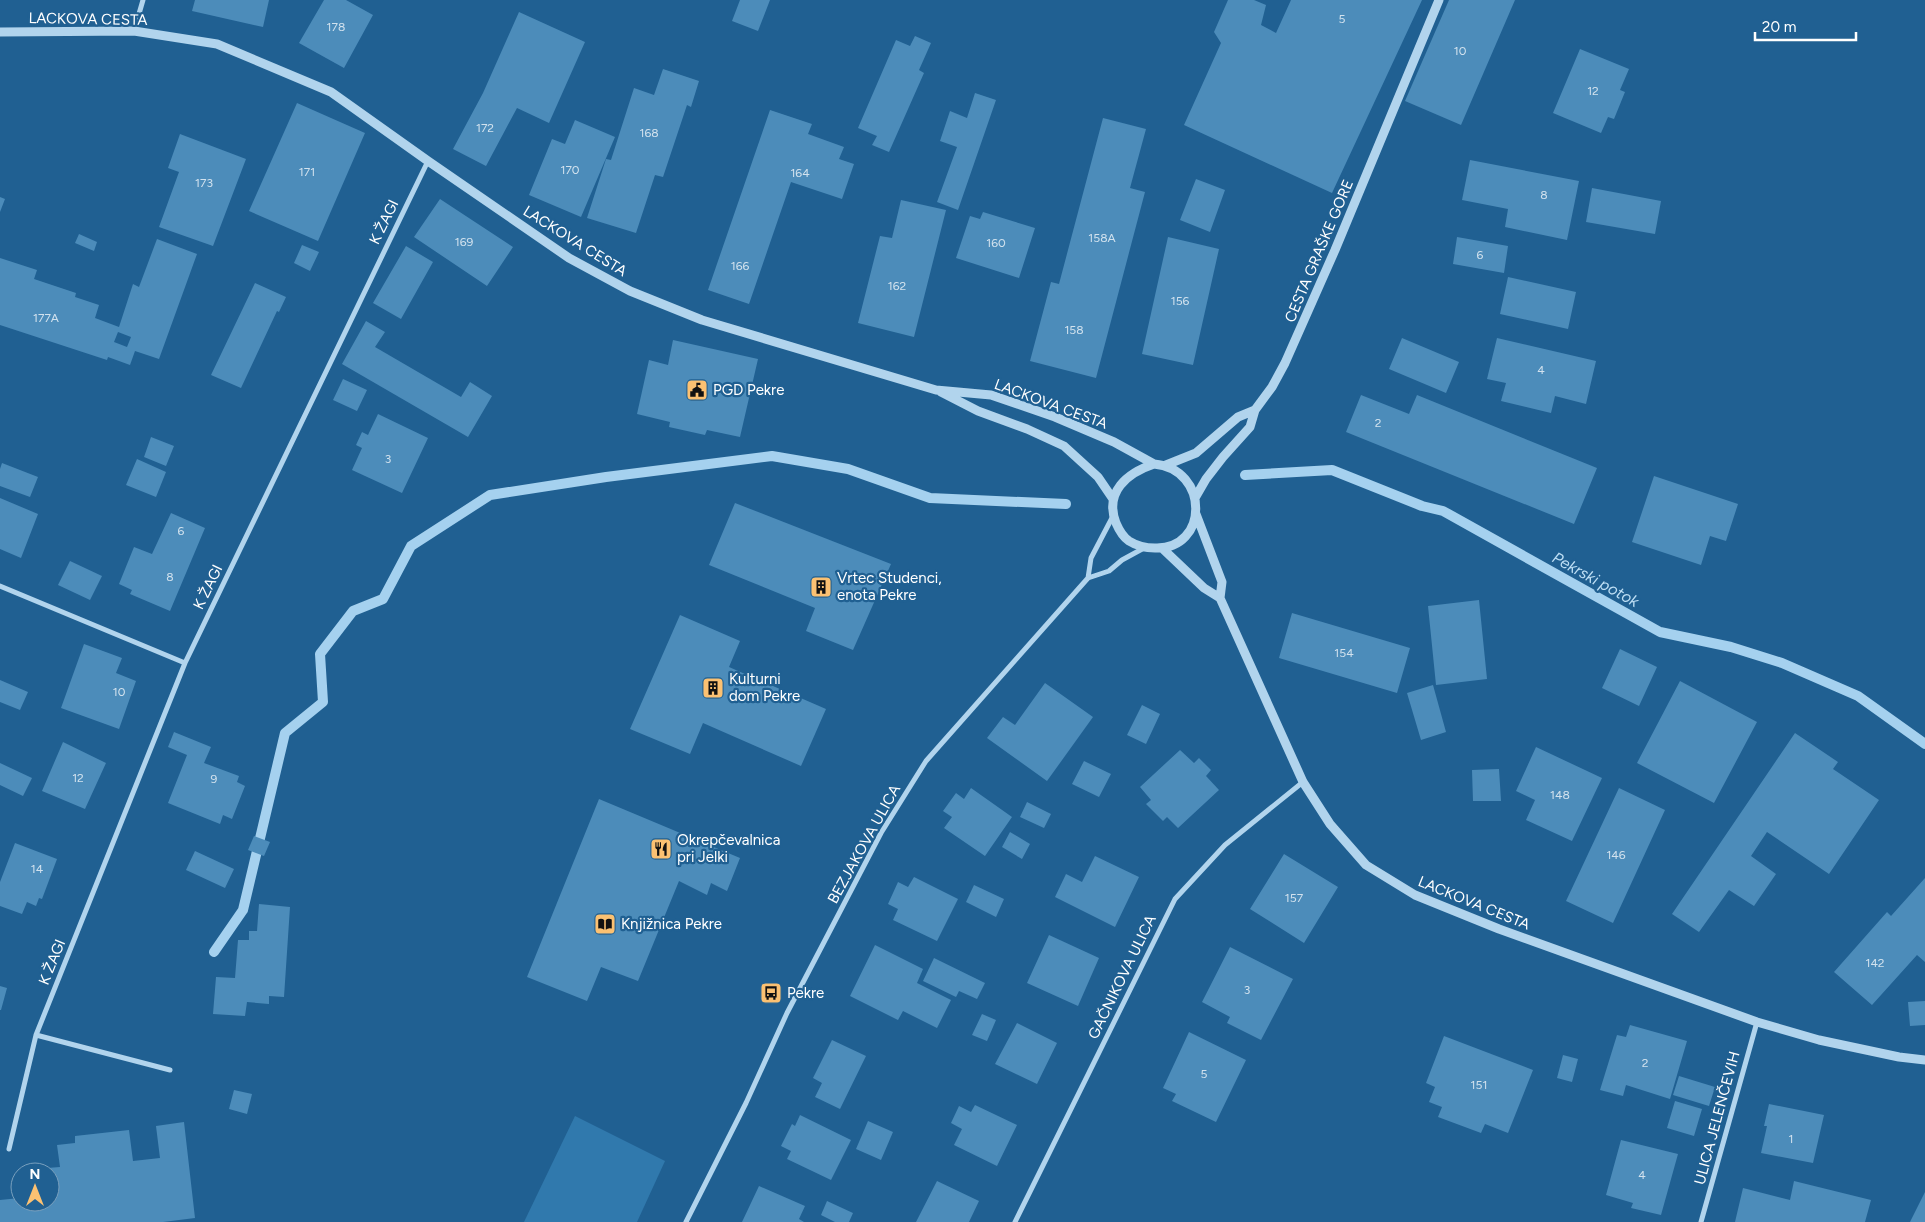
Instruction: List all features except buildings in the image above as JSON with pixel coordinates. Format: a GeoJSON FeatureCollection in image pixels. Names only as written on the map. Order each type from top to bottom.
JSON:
{"type":"FeatureCollection","features":[{"type":"Feature","properties":{"kind":"street"},"geometry":{"type":"LineString","coordinates":[[134,30],[143,0]]}},
{"type":"Feature","properties":{"kind":"street","name":"CESTA GRAŠKE GORE"},"geometry":{"type":"LineString","coordinates":[[1166,465],[1196,453],[1238,416],[1255,410],[1272,387],[1285,363],[1346,226],[1439,0]]}},
{"type":"Feature","properties":{"kind":"street","name":"LACKOVA CESTA"},"geometry":{"type":"LineString","coordinates":[[0,32],[134,30],[217,44],[331,92],[569,258],[630,291],[702,320],[936,390],[991,395],[1055,417],[1114,442],[1154,464]]}},
{"type":"Feature","properties":{"kind":"street","name":"K ŽAGI"},"geometry":{"type":"LineString","coordinates":[[9,1149],[36,1035],[185,663],[428,161]]}},
{"type":"Feature","properties":{"kind":"street"},"geometry":{"type":"LineString","coordinates":[[936,390],[978,412],[1026,429],[1064,446],[1098,477],[1113,499]]}},
{"type":"Feature","properties":{"kind":"street"},"geometry":{"type":"LineString","coordinates":[[1195,498],[1217,464],[1250,427],[1255,410]]}},
{"type":"Feature","properties":{"kind":"street"},"geometry":{"type":"LineString","coordinates":[[1154,464],[1166,465],[1182,474],[1191,487],[1195,498],[1196,514],[1189,533],[1177,544],[1163,548],[1144,548],[1128,541],[1120,531],[1113,515],[1113,499],[1124,480],[1137,469],[1154,464]]}},
{"type":"Feature","properties":{"kind":"street","name":"LACKOVA CESTA"},"geometry":{"type":"LineString","coordinates":[[1196,514],[1222,582],[1220,598],[1302,782],[1330,824],[1366,865],[1415,895],[1500,929],[1757,1022],[1819,1040],[1900,1057],[1925,1060]]}},
{"type":"Feature","properties":{"kind":"street"},"geometry":{"type":"LineString","coordinates":[[1113,515],[1090,558],[1088,578],[1109,571],[1122,560],[1144,548]]}},
{"type":"Feature","properties":{"kind":"street"},"geometry":{"type":"LineString","coordinates":[[1163,548],[1204,588],[1220,598]]}},
{"type":"Feature","properties":{"kind":"street","name":"BEZJAKOVA ULICA"},"geometry":{"type":"LineString","coordinates":[[686,1222],[746,1102],[787,1013],[861,869],[896,809],[926,762],[1088,578]]}},
{"type":"Feature","properties":{"kind":"street"},"geometry":{"type":"LineString","coordinates":[[0,586],[185,663]]}},
{"type":"Feature","properties":{"kind":"street","name":"GAČNIKOVA ULICA"},"geometry":{"type":"LineString","coordinates":[[1015,1222],[1175,899],[1225,845],[1302,782]]}},
{"type":"Feature","properties":{"kind":"street","name":"ULICA JELENČEVIH"},"geometry":{"type":"LineString","coordinates":[[1701,1222],[1757,1022]]}},
{"type":"Feature","properties":{"kind":"street"},"geometry":{"type":"LineString","coordinates":[[36,1035],[170,1070]]}},
{"type":"Feature","properties":{"kind":"shaded area"},"geometry":{"type":"Polygon","coordinates":[[[575,1116],[665,1161],[637,1222],[524,1222],[575,1116]]]}},
{"type":"Feature","properties":{"kind":"waterway"},"geometry":{"type":"LineString","coordinates":[[214,952],[243,910],[285,733],[323,702],[320,654],[353,611],[383,599],[411,546],[490,495],[606,477],[772,456],[848,469],[930,498],[1066,504]]}},
{"type":"Feature","properties":{"kind":"waterway","name":"Pekrski potok"},"geometry":{"type":"LineString","coordinates":[[1245,475],[1332,470],[1422,506],[1443,511],[1660,632],[1731,647],[1782,663],[1858,696],[1925,744]]}},
{"type":"Feature","properties":{"kind":"place","name":"PGD Pekre"},"geometry":{"type":"Point","coordinates":[697,390]}},
{"type":"Feature","properties":{"kind":"place","name":"Vrtec Studenci, enota Pekre"},"geometry":{"type":"Point","coordinates":[821,587]}},
{"type":"Feature","properties":{"kind":"place","name":"Kulturni dom Pekre"},"geometry":{"type":"Point","coordinates":[713,688]}},
{"type":"Feature","properties":{"kind":"place","name":"Okrepčevalnica pri Jelki"},"geometry":{"type":"Point","coordinates":[661,849]}},
{"type":"Feature","properties":{"kind":"place","name":"Knjižnica Pekre"},"geometry":{"type":"Point","coordinates":[605,924]}},
{"type":"Feature","properties":{"kind":"place","name":"Pekre"},"geometry":{"type":"Point","coordinates":[771,993]}}]}
